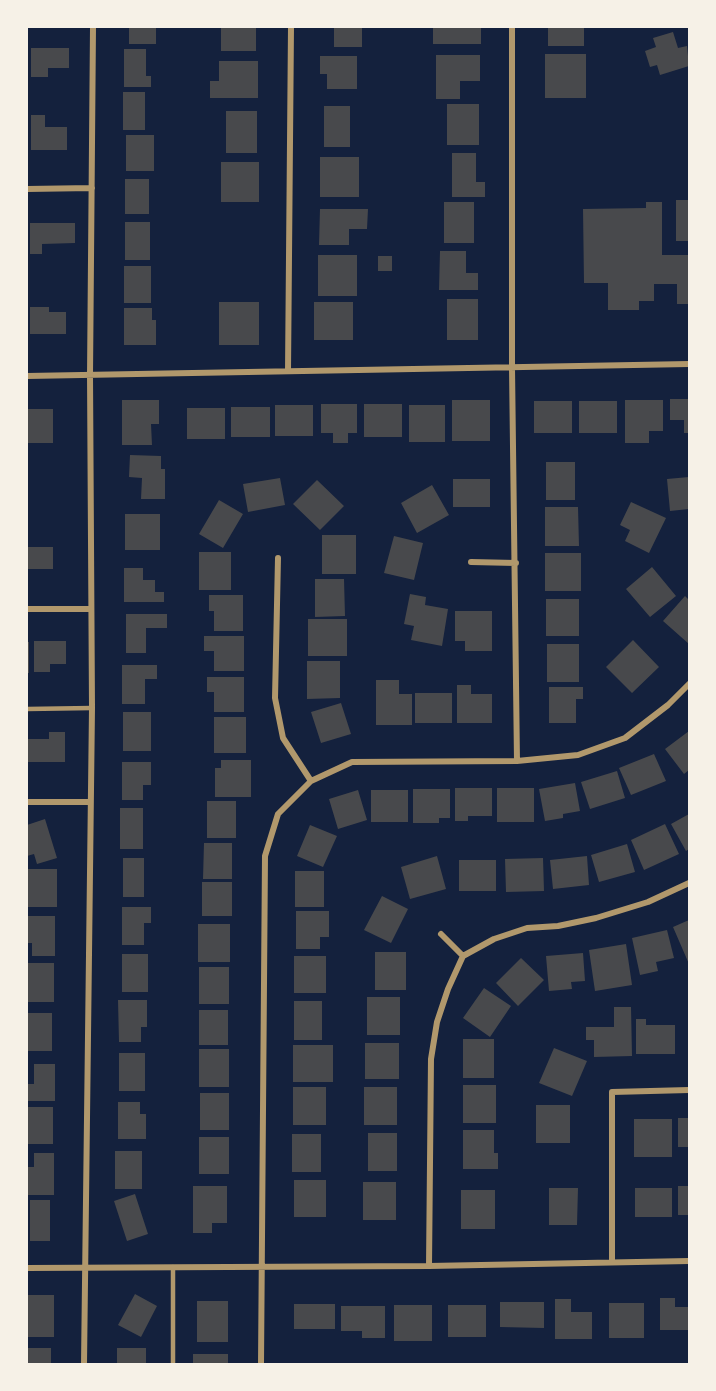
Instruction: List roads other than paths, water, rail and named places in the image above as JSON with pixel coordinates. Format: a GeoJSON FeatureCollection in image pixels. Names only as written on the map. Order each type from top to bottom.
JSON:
{"type":"FeatureCollection","features":[{"type":"Feature","properties":{"kind":"street"},"geometry":{"type":"LineString","coordinates":[[84,1364],[92,708],[90,375],[93,27]]}},
{"type":"Feature","properties":{"kind":"street"},"geometry":{"type":"LineString","coordinates":[[288,371],[291,27]]}},
{"type":"Feature","properties":{"kind":"street"},"geometry":{"type":"LineString","coordinates":[[512,27],[517,761]]}},
{"type":"Feature","properties":{"kind":"street"},"geometry":{"type":"LineString","coordinates":[[27,189],[92,188]]}},
{"type":"Feature","properties":{"kind":"street"},"geometry":{"type":"LineString","coordinates":[[27,376],[689,364]]}},
{"type":"Feature","properties":{"kind":"street"},"geometry":{"type":"LineString","coordinates":[[278,558],[275,698],[284,738],[311,781]]}},
{"type":"Feature","properties":{"kind":"street"},"geometry":{"type":"LineString","coordinates":[[471,562],[516,563]]}},
{"type":"Feature","properties":{"kind":"street"},"geometry":{"type":"LineString","coordinates":[[27,609],[91,609]]}},
{"type":"Feature","properties":{"kind":"street"},"geometry":{"type":"LineString","coordinates":[[261,1364],[265,855],[278,814],[311,781],[352,762],[517,761],[578,756],[625,738],[668,705],[689,684]]}},
{"type":"Feature","properties":{"kind":"street"},"geometry":{"type":"LineString","coordinates":[[27,802],[90,802]]}},
{"type":"Feature","properties":{"kind":"street"},"geometry":{"type":"LineString","coordinates":[[429,1266],[431,1059],[437,1022],[448,989],[463,956],[494,939],[527,928],[558,926],[596,918],[648,902],[689,883]]}},
{"type":"Feature","properties":{"kind":"street"},"geometry":{"type":"LineString","coordinates":[[441,934],[463,956]]}},
{"type":"Feature","properties":{"kind":"street"},"geometry":{"type":"LineString","coordinates":[[612,1262],[612,1092],[689,1090]]}},
{"type":"Feature","properties":{"kind":"street"},"geometry":{"type":"LineString","coordinates":[[27,1268],[429,1266],[689,1261]]}},
{"type":"Feature","properties":{"kind":"lane"},"geometry":{"type":"LineString","coordinates":[[27,709],[92,708]]}},
{"type":"Feature","properties":{"kind":"lane"},"geometry":{"type":"LineString","coordinates":[[173,1267],[173,1364]]}}]}
